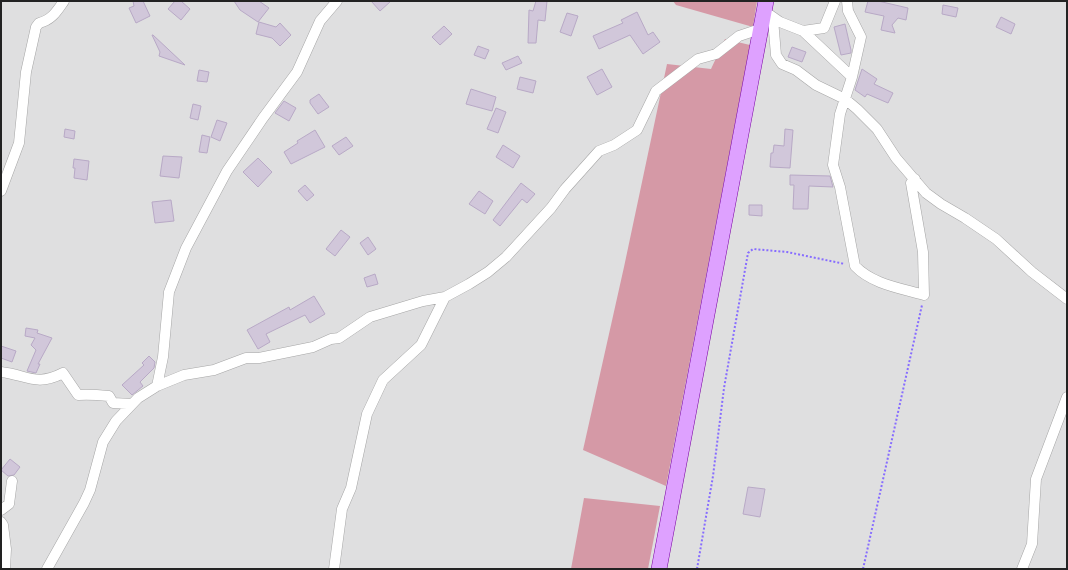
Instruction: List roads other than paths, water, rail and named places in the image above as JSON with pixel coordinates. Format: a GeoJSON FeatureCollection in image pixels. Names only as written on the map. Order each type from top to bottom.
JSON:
{"type":"FeatureCollection","features":[{"type":"Feature","properties":{"kind":"main road"},"geometry":{"type":"LineString","coordinates":[[659,569],[766,13]]}},
{"type":"Feature","properties":{"kind":"street"},"geometry":{"type":"LineString","coordinates":[[1,191],[19,143],[26,72],[36,27],[39,23],[46,21],[54,15],[64,1]]}},
{"type":"Feature","properties":{"kind":"street"},"geometry":{"type":"LineString","coordinates":[[157,386],[161,375],[160,369],[163,358],[169,292],[186,248],[227,171],[263,118],[297,72],[320,21],[337,1]]}},
{"type":"Feature","properties":{"kind":"street"},"geometry":{"type":"LineString","coordinates":[[802,31],[824,28],[835,1]]}},
{"type":"Feature","properties":{"kind":"street"},"geometry":{"type":"LineString","coordinates":[[847,1],[848,11],[861,37],[852,77],[840,114],[833,165],[840,187],[855,266],[863,274],[878,282],[924,295],[923,252],[911,182],[915,179]]}},
{"type":"Feature","properties":{"kind":"street"},"geometry":{"type":"LineString","coordinates":[[766,13],[802,31],[852,77]]}},
{"type":"Feature","properties":{"kind":"street"},"geometry":{"type":"LineString","coordinates":[[766,13],[778,59],[816,85],[845,99],[877,129],[896,158],[926,192],[941,204],[996,239],[1032,272],[1067,299]]}},
{"type":"Feature","properties":{"kind":"street"},"geometry":{"type":"LineString","coordinates":[[47,569],[84,503],[94,475],[103,442],[116,421],[132,404],[157,386],[184,375],[214,370],[246,358],[259,358],[313,347],[331,339],[339,338],[370,317],[423,301],[445,297],[488,272],[506,257],[551,208],[565,189],[599,151],[614,145],[637,130],[656,91],[698,59],[716,54],[739,36],[756,30],[766,13]]}},
{"type":"Feature","properties":{"kind":"street"},"geometry":{"type":"LineString","coordinates":[[334,569],[342,509],[351,488],[367,414],[383,380],[422,345],[445,297]]}},
{"type":"Feature","properties":{"kind":"street"},"geometry":{"type":"LineString","coordinates":[[1,372],[18,374],[38,381],[55,377],[63,373],[78,395],[88,393],[98,396],[109,396],[113,403],[132,404]]}},
{"type":"Feature","properties":{"kind":"street"},"geometry":{"type":"LineString","coordinates":[[1022,569],[1032,544],[1036,479],[1067,397]]}},
{"type":"Feature","properties":{"kind":"street"},"geometry":{"type":"LineString","coordinates":[[1,510],[9,504],[12,481]]}},
{"type":"Feature","properties":{"kind":"street"},"geometry":{"type":"LineString","coordinates":[[1,522],[3,525],[6,549],[5,569]]}}]}
